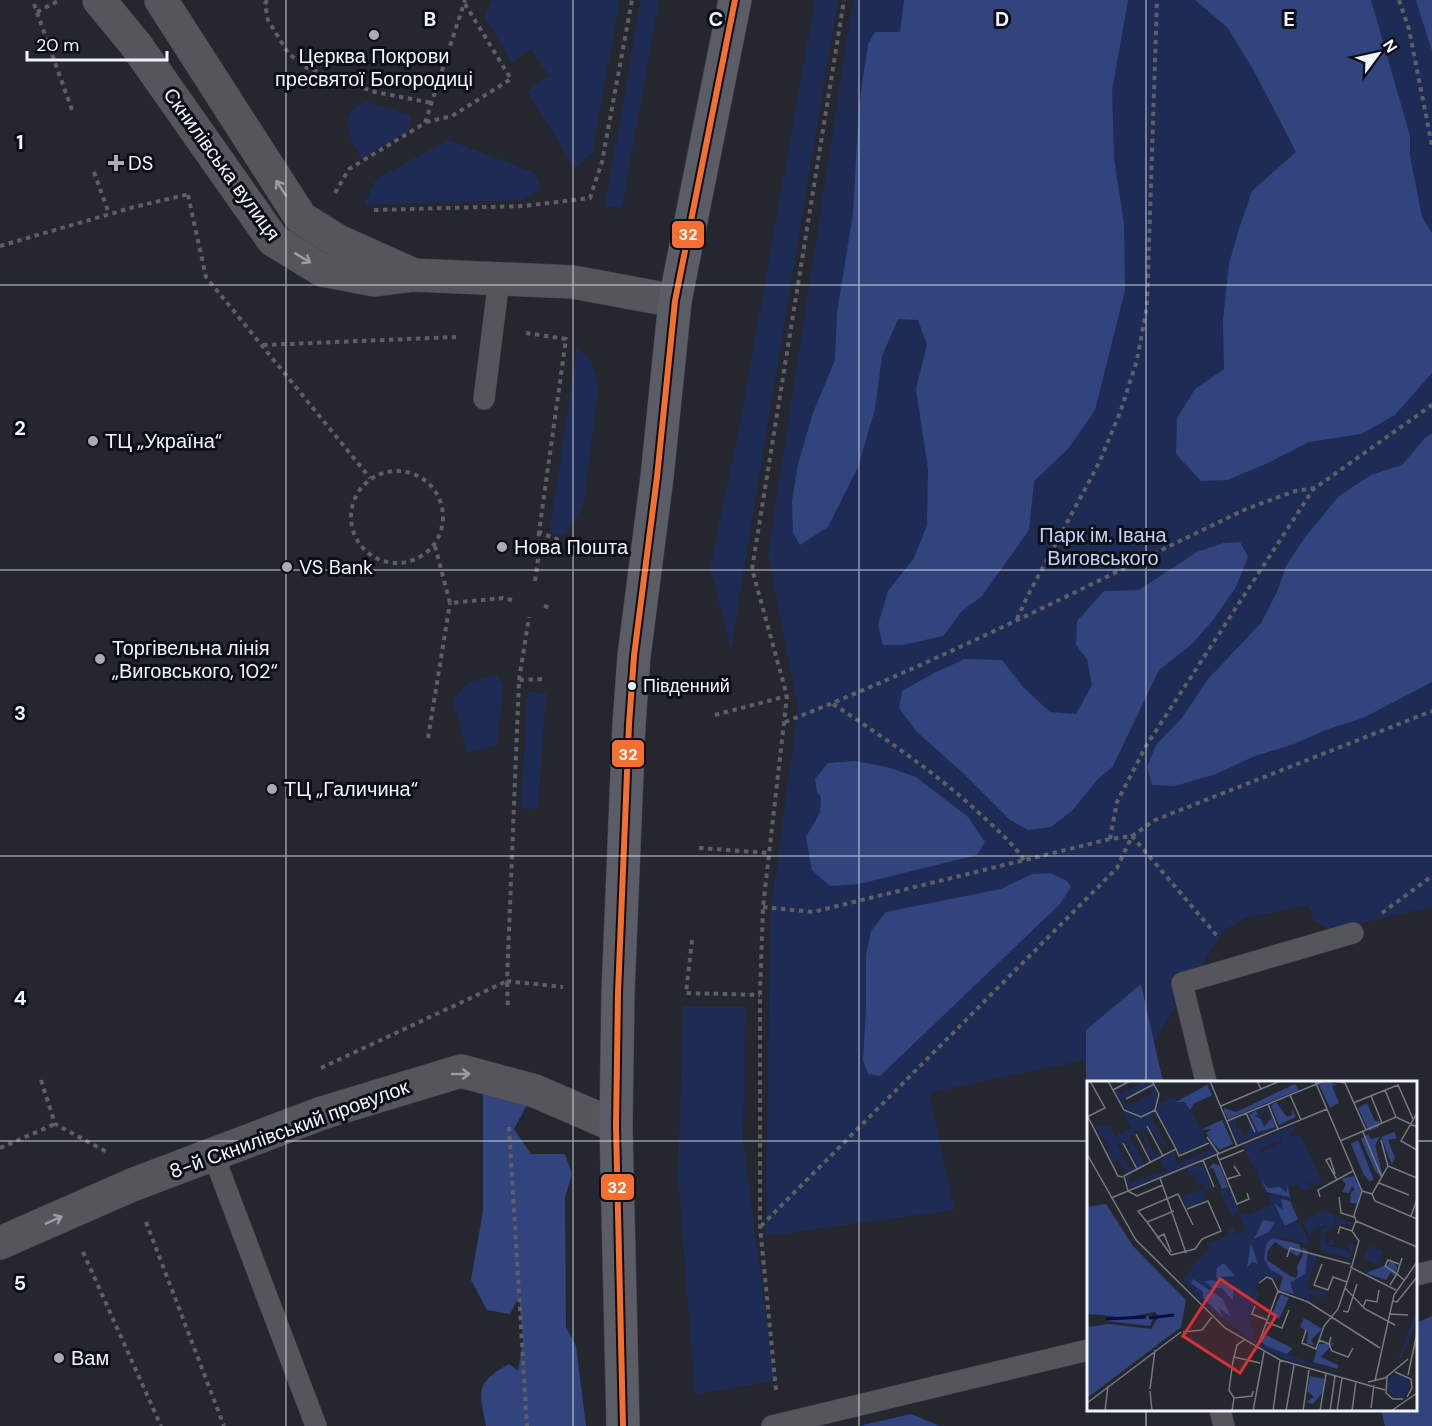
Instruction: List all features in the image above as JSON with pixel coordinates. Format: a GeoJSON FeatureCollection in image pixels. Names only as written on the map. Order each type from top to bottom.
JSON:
{"type":"FeatureCollection","features":[{"type":"Feature","properties":{"kind":"main road"},"geometry":{"type":"LineString","coordinates":[[623,1426],[616,1126],[618,993],[633,667],[657,477],[675,301],[735,0]]}},
{"type":"Feature","properties":{"kind":"street","name":"Скнилівська вулиця"},"geometry":{"type":"LineString","coordinates":[[99,0],[136,45],[273,240],[322,270],[375,280],[414,275],[573,282],[675,301]]}},
{"type":"Feature","properties":{"kind":"street","name":"Скнилівська вулиця"},"geometry":{"type":"LineString","coordinates":[[160,0],[301,218],[338,241],[414,275]]}},
{"type":"Feature","properties":{"kind":"street","name":"8-й Скнилівський провулок"},"geometry":{"type":"LineString","coordinates":[[0,1243],[132,1185],[322,1113],[461,1071],[535,1091],[616,1126]]}},
{"type":"Feature","properties":{"kind":"lane"},"geometry":{"type":"LineString","coordinates":[[484,399],[499,279]]}},
{"type":"Feature","properties":{"kind":"lane"},"geometry":{"type":"LineString","coordinates":[[1206,1081],[1182,983],[1353,933]]}},
{"type":"Feature","properties":{"kind":"lane"},"geometry":{"type":"LineString","coordinates":[[213,1154],[315,1426]]}},
{"type":"Feature","properties":{"kind":"lane"},"geometry":{"type":"LineString","coordinates":[[1417,1275],[1432,1271]]}},
{"type":"Feature","properties":{"kind":"lane"},"geometry":{"type":"LineString","coordinates":[[772,1426],[1087,1350]]}},
{"type":"Feature","properties":{"kind":"lane"},"geometry":{"type":"LineString","coordinates":[[1220,1411],[1224,1426]]}},
{"type":"Feature","properties":{"kind":"path"},"geometry":{"type":"LineString","coordinates":[[37,12],[60,0]]}},
{"type":"Feature","properties":{"kind":"path"},"geometry":{"type":"LineString","coordinates":[[267,0],[265,4],[268,20],[288,53],[307,68],[375,92],[432,103]]}},
{"type":"Feature","properties":{"kind":"path"},"geometry":{"type":"LineString","coordinates":[[364,210],[524,206],[590,198],[602,162],[632,0]]}},
{"type":"Feature","properties":{"kind":"path"},"geometry":{"type":"LineString","coordinates":[[776,1391],[760,1226],[760,995],[763,907],[787,696],[752,569],[844,0]]}},
{"type":"Feature","properties":{"kind":"path"},"geometry":{"type":"LineString","coordinates":[[1017,619],[1099,463],[1121,410],[1137,360],[1147,306],[1157,0]]}},
{"type":"Feature","properties":{"kind":"path"},"geometry":{"type":"LineString","coordinates":[[1399,0],[1409,30],[1432,146]]}},
{"type":"Feature","properties":{"kind":"path"},"geometry":{"type":"LineString","coordinates":[[425,123],[465,2]]}},
{"type":"Feature","properties":{"kind":"path"},"geometry":{"type":"LineString","coordinates":[[330,202],[349,169],[425,123],[452,116],[511,79],[465,2]]}},
{"type":"Feature","properties":{"kind":"path"},"geometry":{"type":"LineString","coordinates":[[34,4],[72,110]]}},
{"type":"Feature","properties":{"kind":"path"},"geometry":{"type":"LineString","coordinates":[[94,172],[109,214]]}},
{"type":"Feature","properties":{"kind":"path"},"geometry":{"type":"LineString","coordinates":[[0,246],[109,214],[198,193]]}},
{"type":"Feature","properties":{"kind":"path"},"geometry":{"type":"LineString","coordinates":[[188,195],[206,277],[370,478]]}},
{"type":"Feature","properties":{"kind":"path"},"geometry":{"type":"LineString","coordinates":[[524,333],[566,339],[538,532],[535,581]]}},
{"type":"Feature","properties":{"kind":"path"},"geometry":{"type":"LineString","coordinates":[[262,345],[465,336]]}},
{"type":"Feature","properties":{"kind":"path"},"geometry":{"type":"LineString","coordinates":[[1110,839],[1117,802],[1146,746],[1315,488],[1432,405]]}},
{"type":"Feature","properties":{"kind":"path"},"geometry":{"type":"LineString","coordinates":[[399,470],[412,473],[425,480],[436,490],[442,504],[444,518],[435,546],[424,556],[410,562],[396,564],[382,561],[369,554],[359,543],[352,530],[350,516],[353,502],[360,489],[370,478],[384,472],[399,470]]}},
{"type":"Feature","properties":{"kind":"path"},"geometry":{"type":"LineString","coordinates":[[785,722],[833,703],[1017,619],[1246,509],[1295,491],[1315,488]]}},
{"type":"Feature","properties":{"kind":"path"},"geometry":{"type":"LineString","coordinates":[[538,532],[559,540]]}},
{"type":"Feature","properties":{"kind":"path"},"geometry":{"type":"LineString","coordinates":[[428,738],[450,603],[435,546]]}},
{"type":"Feature","properties":{"kind":"path"},"geometry":{"type":"LineString","coordinates":[[450,603],[503,598],[512,600]]}},
{"type":"Feature","properties":{"kind":"path"},"geometry":{"type":"LineString","coordinates":[[544,606],[552,608]]}},
{"type":"Feature","properties":{"kind":"path"},"geometry":{"type":"LineString","coordinates":[[508,1009],[507,981],[519,680],[529,617]]}},
{"type":"Feature","properties":{"kind":"path"},"geometry":{"type":"LineString","coordinates":[[519,680],[542,679]]}},
{"type":"Feature","properties":{"kind":"path"},"geometry":{"type":"LineString","coordinates":[[715,715],[787,696]]}},
{"type":"Feature","properties":{"kind":"path"},"geometry":{"type":"LineString","coordinates":[[833,703],[910,756],[963,799],[1012,843],[1024,861]]}},
{"type":"Feature","properties":{"kind":"path"},"geometry":{"type":"LineString","coordinates":[[763,907],[813,912],[1110,839],[1132,836],[1155,820],[1432,711]]}},
{"type":"Feature","properties":{"kind":"path"},"geometry":{"type":"LineString","coordinates":[[1132,836],[1242,966]]}},
{"type":"Feature","properties":{"kind":"path"},"geometry":{"type":"LineString","coordinates":[[760,1226],[1117,868],[1132,836]]}},
{"type":"Feature","properties":{"kind":"path"},"geometry":{"type":"LineString","coordinates":[[699,848],[769,853]]}},
{"type":"Feature","properties":{"kind":"path"},"geometry":{"type":"LineString","coordinates":[[1353,933],[1432,876]]}},
{"type":"Feature","properties":{"kind":"path"},"geometry":{"type":"LineString","coordinates":[[692,940],[686,993],[760,995]]}},
{"type":"Feature","properties":{"kind":"path"},"geometry":{"type":"LineString","coordinates":[[315,1071],[507,981],[563,987]]}},
{"type":"Feature","properties":{"kind":"path"},"geometry":{"type":"LineString","coordinates":[[41,1080],[55,1124],[112,1154]]}},
{"type":"Feature","properties":{"kind":"path"},"geometry":{"type":"LineString","coordinates":[[508,1121],[526,1426]]}},
{"type":"Feature","properties":{"kind":"path"},"geometry":{"type":"LineString","coordinates":[[0,1148],[55,1124]]}},
{"type":"Feature","properties":{"kind":"path"},"geometry":{"type":"LineString","coordinates":[[142,1212],[224,1426]]}},
{"type":"Feature","properties":{"kind":"path"},"geometry":{"type":"LineString","coordinates":[[81,1247],[161,1426]]}},
{"type":"Feature","properties":{"kind":"green space"},"geometry":{"type":"Polygon","coordinates":[[[492,0],[620,0],[592,153],[575,168],[527,91],[549,76],[531,49],[512,62],[485,18],[492,0]]]}},
{"type":"Feature","properties":{"kind":"green space"},"geometry":{"type":"Polygon","coordinates":[[[641,0],[659,0],[622,208],[605,206],[641,0]]]}},
{"type":"Feature","properties":{"kind":"green space"},"geometry":{"type":"Polygon","coordinates":[[[815,0],[838,0],[731,648],[710,568],[740,424],[815,0]]]}},
{"type":"Feature","properties":{"kind":"green space","name":"Парк ім. Івана Виговського"},"geometry":{"type":"Polygon","coordinates":[[[853,0],[1432,0],[1432,907],[1331,930],[1314,921],[1309,908],[1303,906],[1246,918],[1224,930],[1149,1050],[1065,1064],[929,1093],[954,1210],[766,1236],[770,917],[798,708],[768,555],[853,0]]]}},
{"type":"Feature","properties":{"kind":"green space"},"geometry":{"type":"Polygon","coordinates":[[[367,102],[411,116],[408,131],[362,159],[350,134],[348,118],[357,106],[367,102]]]}},
{"type":"Feature","properties":{"kind":"green space"},"geometry":{"type":"Polygon","coordinates":[[[448,140],[535,173],[541,189],[523,200],[364,205],[376,179],[448,140]]]}},
{"type":"Feature","properties":{"kind":"green space"},"geometry":{"type":"Polygon","coordinates":[[[577,347],[590,359],[598,391],[583,505],[566,533],[558,535],[550,532],[577,347]]]}},
{"type":"Feature","properties":{"kind":"green space"},"geometry":{"type":"Polygon","coordinates":[[[496,675],[503,686],[497,745],[467,753],[453,700],[467,683],[496,675]]]}},
{"type":"Feature","properties":{"kind":"green space"},"geometry":{"type":"Polygon","coordinates":[[[528,692],[546,693],[538,809],[521,808],[528,692]]]}},
{"type":"Feature","properties":{"kind":"green space"},"geometry":{"type":"Polygon","coordinates":[[[683,1006],[745,1007],[743,1143],[775,1381],[695,1394],[678,1176],[683,1006]]]}},
{"type":"Feature","properties":{"kind":"shaded area"},"geometry":{"type":"Polygon","coordinates":[[[904,0],[1128,0],[1112,91],[1114,158],[1124,224],[1125,290],[1095,410],[1068,449],[1034,481],[1029,530],[982,596],[962,611],[943,636],[903,645],[883,645],[878,625],[888,591],[914,558],[927,525],[928,469],[916,389],[927,345],[918,320],[898,319],[882,356],[875,409],[858,467],[828,527],[800,545],[793,533],[792,501],[798,464],[813,413],[835,360],[837,313],[853,213],[859,105],[868,44],[875,32],[900,32],[904,0]]]}},
{"type":"Feature","properties":{"kind":"shaded area"},"geometry":{"type":"Polygon","coordinates":[[[1195,0],[1371,0],[1410,136],[1410,156],[1422,217],[1432,233],[1432,373],[1395,415],[1361,434],[1309,442],[1268,463],[1227,480],[1201,481],[1176,454],[1177,418],[1195,389],[1224,369],[1223,320],[1229,264],[1252,191],[1296,152],[1254,71],[1227,27],[1195,0]]]}},
{"type":"Feature","properties":{"kind":"shaded area"},"geometry":{"type":"Polygon","coordinates":[[[1416,0],[1432,0],[1432,51],[1416,0]]]}},
{"type":"Feature","properties":{"kind":"shaded area"},"geometry":{"type":"Polygon","coordinates":[[[1432,433],[1432,682],[1363,718],[1255,756],[1216,774],[1175,786],[1152,785],[1147,767],[1156,745],[1181,719],[1209,678],[1261,623],[1277,592],[1286,566],[1305,537],[1339,496],[1371,475],[1402,465],[1432,433]]]}},
{"type":"Feature","properties":{"kind":"shaded area"},"geometry":{"type":"Polygon","coordinates":[[[1240,542],[1248,557],[1236,587],[1213,620],[1192,644],[1159,670],[1113,766],[1097,780],[1073,810],[1051,827],[1028,830],[1010,820],[963,773],[916,731],[899,708],[902,691],[934,673],[965,659],[1002,660],[1023,687],[1050,712],[1076,714],[1092,685],[1087,659],[1076,645],[1077,621],[1104,591],[1139,590],[1197,552],[1224,543],[1240,542]]]}},
{"type":"Feature","properties":{"kind":"shaded area"},"geometry":{"type":"Polygon","coordinates":[[[855,761],[887,767],[916,777],[968,817],[985,842],[977,855],[859,884],[830,886],[812,870],[806,837],[820,813],[821,797],[817,792],[815,779],[828,763],[855,761]]]}},
{"type":"Feature","properties":{"kind":"shaded area"},"geometry":{"type":"Polygon","coordinates":[[[1050,873],[1067,881],[1071,887],[1060,904],[880,1076],[868,1074],[863,1060],[866,955],[871,931],[886,912],[1001,889],[1032,874],[1050,873]]]}},
{"type":"Feature","properties":{"kind":"shaded area"},"geometry":{"type":"Polygon","coordinates":[[[1141,984],[1163,1081],[1087,1081],[1087,1167],[1086,1158],[1086,1030],[1141,984]]]}},
{"type":"Feature","properties":{"kind":"shaded area"},"geometry":{"type":"Polygon","coordinates":[[[483,1085],[528,1103],[514,1129],[531,1154],[565,1154],[572,1174],[565,1197],[566,1327],[576,1346],[586,1426],[486,1426],[482,1389],[490,1377],[509,1364],[518,1371],[523,1341],[519,1297],[510,1314],[487,1310],[471,1280],[483,1211],[483,1085]]]}},
{"type":"Feature","properties":{"kind":"shaded area"},"geometry":{"type":"Polygon","coordinates":[[[1432,1316],[1432,1426],[1385,1426],[1381,1411],[1417,1411],[1417,1323],[1432,1316]]]}},
{"type":"Feature","properties":{"kind":"shaded area"},"geometry":{"type":"Polygon","coordinates":[[[911,1414],[940,1426],[859,1426],[911,1414]]]}},
{"type":"Feature","properties":{"kind":"transit line","name":"32"},"geometry":{"type":"LineString","coordinates":[[623,1426],[616,1126],[618,993],[634,656],[657,477],[675,301],[735,0]]}},
{"type":"Feature","properties":{"kind":"place","name":"Церква Покрови пресвятої Богородиці"},"geometry":{"type":"Point","coordinates":[374,35]}},
{"type":"Feature","properties":{"kind":"place","name":"DS"},"geometry":{"type":"Point","coordinates":[116,163]}},
{"type":"Feature","properties":{"kind":"place","name":"ТЦ „Україна“"},"geometry":{"type":"Point","coordinates":[93,441]}},
{"type":"Feature","properties":{"kind":"place","name":"Нова Пошта"},"geometry":{"type":"Point","coordinates":[502,547]}},
{"type":"Feature","properties":{"kind":"place","name":"VS Bank"},"geometry":{"type":"Point","coordinates":[287,567]}},
{"type":"Feature","properties":{"kind":"place","name":"Торгівельна лінія „Виговського, 102“"},"geometry":{"type":"Point","coordinates":[100,659]}},
{"type":"Feature","properties":{"kind":"place","name":"Південний"},"geometry":{"type":"Point","coordinates":[632,686]}},
{"type":"Feature","properties":{"kind":"place","name":"ТЦ „Галичина“"},"geometry":{"type":"Point","coordinates":[272,789]}},
{"type":"Feature","properties":{"kind":"place","name":"Вам"},"geometry":{"type":"Point","coordinates":[59,1358]}}]}
